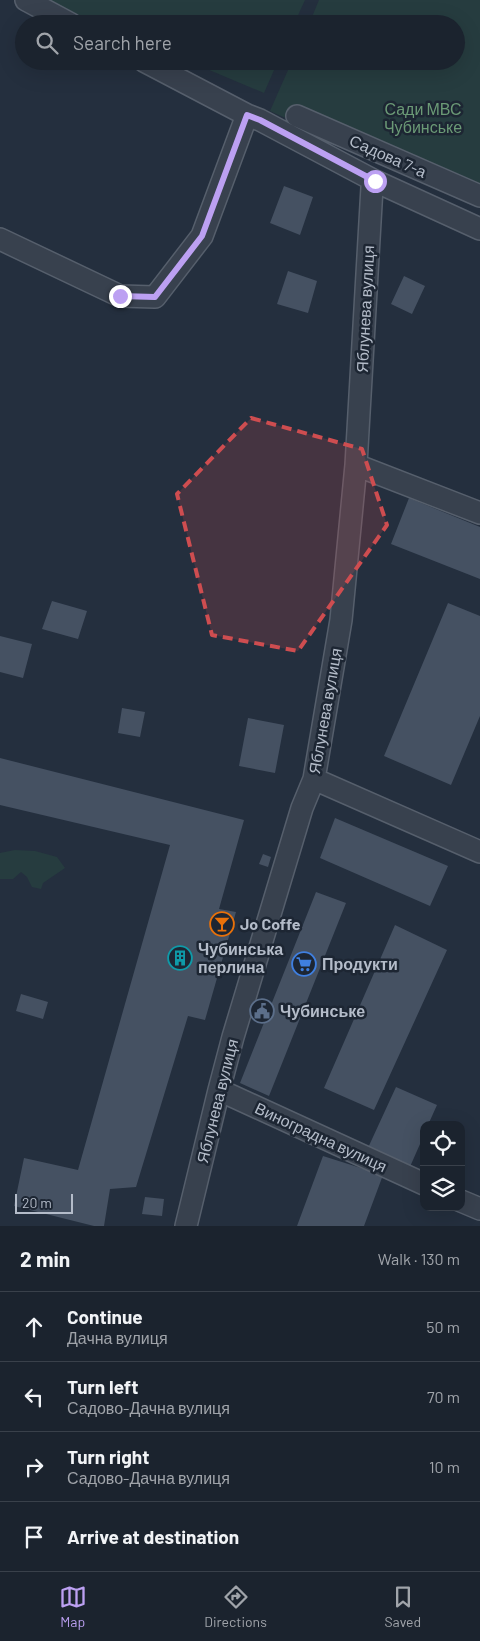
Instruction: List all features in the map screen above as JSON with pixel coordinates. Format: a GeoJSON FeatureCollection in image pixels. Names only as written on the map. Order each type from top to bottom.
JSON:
{"type":"FeatureCollection","features":[{"type":"Feature","properties":{"kind":"street"},"geometry":{"type":"LineString","coordinates":[[26,0],[54,15]]}},
{"type":"Feature","properties":{"kind":"street"},"geometry":{"type":"LineString","coordinates":[[161,70],[375,181],[480,229]]}},
{"type":"Feature","properties":{"kind":"street"},"geometry":{"type":"LineString","coordinates":[[0,239],[120,296],[155,297],[202,236],[247,115]]}},
{"type":"Feature","properties":{"kind":"street","name":"Садова 7-а"},"geometry":{"type":"LineString","coordinates":[[297,116],[480,196]]}},
{"type":"Feature","properties":{"kind":"street","name":"Яблунева вулиця"},"geometry":{"type":"LineString","coordinates":[[186,1226],[218,1090],[233,1037],[302,808],[314,779],[341,620],[356,465],[372,187],[375,181]]}},
{"type":"Feature","properties":{"kind":"street"},"geometry":{"type":"LineString","coordinates":[[356,465],[480,513]]}},
{"type":"Feature","properties":{"kind":"street"},"geometry":{"type":"LineString","coordinates":[[314,779],[480,852]]}},
{"type":"Feature","properties":{"kind":"street","name":"Виноградна вулиця"},"geometry":{"type":"LineString","coordinates":[[218,1090],[420,1182]]}},
{"type":"Feature","properties":{"kind":"street"},"geometry":{"type":"LineString","coordinates":[[465,1203],[480,1209]]}},
{"type":"Feature","properties":{"kind":"highlighted area"},"geometry":{"type":"Polygon","coordinates":[[[251,418],[362,449],[387,525],[298,651],[212,635],[177,494],[251,418]]]}},
{"type":"Feature","properties":{"kind":"green space"},"geometry":{"type":"Polygon","coordinates":[[[45,0],[305,0],[298,15],[79,15],[45,0]]]}},
{"type":"Feature","properties":{"kind":"green space","name":"Сади МВС Чубинське"},"geometry":{"type":"Polygon","coordinates":[[[319,0],[480,0],[480,206],[270,111],[288,70],[465,70],[465,15],[313,15],[319,0]]]}},
{"type":"Feature","properties":{"kind":"green space"},"geometry":{"type":"Polygon","coordinates":[[[209,70],[274,70],[264,93],[209,70]]]}},
{"type":"Feature","properties":{"kind":"green space"},"geometry":{"type":"Polygon","coordinates":[[[15,850],[35,851],[57,857],[65,868],[43,883],[41,889],[32,887],[27,877],[21,872],[13,879],[0,879],[0,853],[15,850]]]}},
{"type":"Feature","properties":{"kind":"building"},"geometry":{"type":"Polygon","coordinates":[[[284,186],[313,197],[300,235],[270,223],[284,186]]]}},
{"type":"Feature","properties":{"kind":"building"},"geometry":{"type":"Polygon","coordinates":[[[288,271],[317,281],[308,313],[277,304],[288,271]]]}},
{"type":"Feature","properties":{"kind":"building"},"geometry":{"type":"Polygon","coordinates":[[[404,276],[425,286],[412,314],[391,304],[404,276]]]}},
{"type":"Feature","properties":{"kind":"building"},"geometry":{"type":"Polygon","coordinates":[[[409,498],[480,527],[480,579],[391,544],[409,498]]]}},
{"type":"Feature","properties":{"kind":"building"},"geometry":{"type":"Polygon","coordinates":[[[52,601],[87,611],[78,639],[42,629],[52,601]]]}},
{"type":"Feature","properties":{"kind":"building"},"geometry":{"type":"Polygon","coordinates":[[[448,603],[480,616],[480,716],[451,785],[384,756],[448,603]]]}},
{"type":"Feature","properties":{"kind":"building"},"geometry":{"type":"Polygon","coordinates":[[[0,636],[32,644],[23,678],[0,672],[0,636]]]}},
{"type":"Feature","properties":{"kind":"building"},"geometry":{"type":"Polygon","coordinates":[[[122,708],[145,712],[140,737],[118,733],[122,708]]]}},
{"type":"Feature","properties":{"kind":"building"},"geometry":{"type":"Polygon","coordinates":[[[248,718],[284,725],[275,773],[239,766],[248,718]]]}},
{"type":"Feature","properties":{"kind":"building","name":"Чубинська перлина"},"geometry":{"type":"Polygon","coordinates":[[[0,758],[244,820],[219,909],[236,912],[205,1020],[188,1016],[136,1187],[110,1189],[104,1226],[94,1226],[14,1206],[24,1158],[78,1170],[170,845],[0,805],[0,758]]]}},
{"type":"Feature","properties":{"kind":"building"},"geometry":{"type":"Polygon","coordinates":[[[335,818],[448,866],[430,906],[320,858],[335,818]]]}},
{"type":"Feature","properties":{"kind":"building"},"geometry":{"type":"Polygon","coordinates":[[[263,854],[271,857],[268,867],[259,864],[263,854]]]}},
{"type":"Feature","properties":{"kind":"building"},"geometry":{"type":"Polygon","coordinates":[[[316,892],[346,903],[269,1096],[240,1083],[316,892]]]}},
{"type":"Feature","properties":{"kind":"building"},"geometry":{"type":"Polygon","coordinates":[[[395,925],[447,950],[374,1110],[324,1088],[395,925]]]}},
{"type":"Feature","properties":{"kind":"building"},"geometry":{"type":"Polygon","coordinates":[[[21,994],[48,1002],[43,1019],[16,1011],[21,994]]]}},
{"type":"Feature","properties":{"kind":"building"},"geometry":{"type":"Polygon","coordinates":[[[396,1087],[437,1105],[430,1121],[420,1121],[420,1144],[409,1169],[367,1150],[396,1087]]]}},
{"type":"Feature","properties":{"kind":"building"},"geometry":{"type":"Polygon","coordinates":[[[323,1156],[383,1175],[364,1226],[297,1226],[323,1156]]]}},
{"type":"Feature","properties":{"kind":"building"},"geometry":{"type":"Polygon","coordinates":[[[145,1197],[164,1199],[162,1216],[142,1214],[145,1197]]]}},
{"type":"Feature","properties":{"kind":"place","name":"Jo Coffe"},"geometry":{"type":"Point","coordinates":[222,924]}},
{"type":"Feature","properties":{"kind":"place","name":"Чубинська перлина"},"geometry":{"type":"Point","coordinates":[180,958]}},
{"type":"Feature","properties":{"kind":"place","name":"Продукти"},"geometry":{"type":"Point","coordinates":[304,964]}},
{"type":"Feature","properties":{"kind":"place","name":"Чубинське"},"geometry":{"type":"Point","coordinates":[262,1011]}},
{"type":"Feature","properties":{"kind":"route"},"geometry":{"type":"LineString","coordinates":[[120,296],[155,297],[202,236],[247,115],[260,120],[375,181]]}}]}
